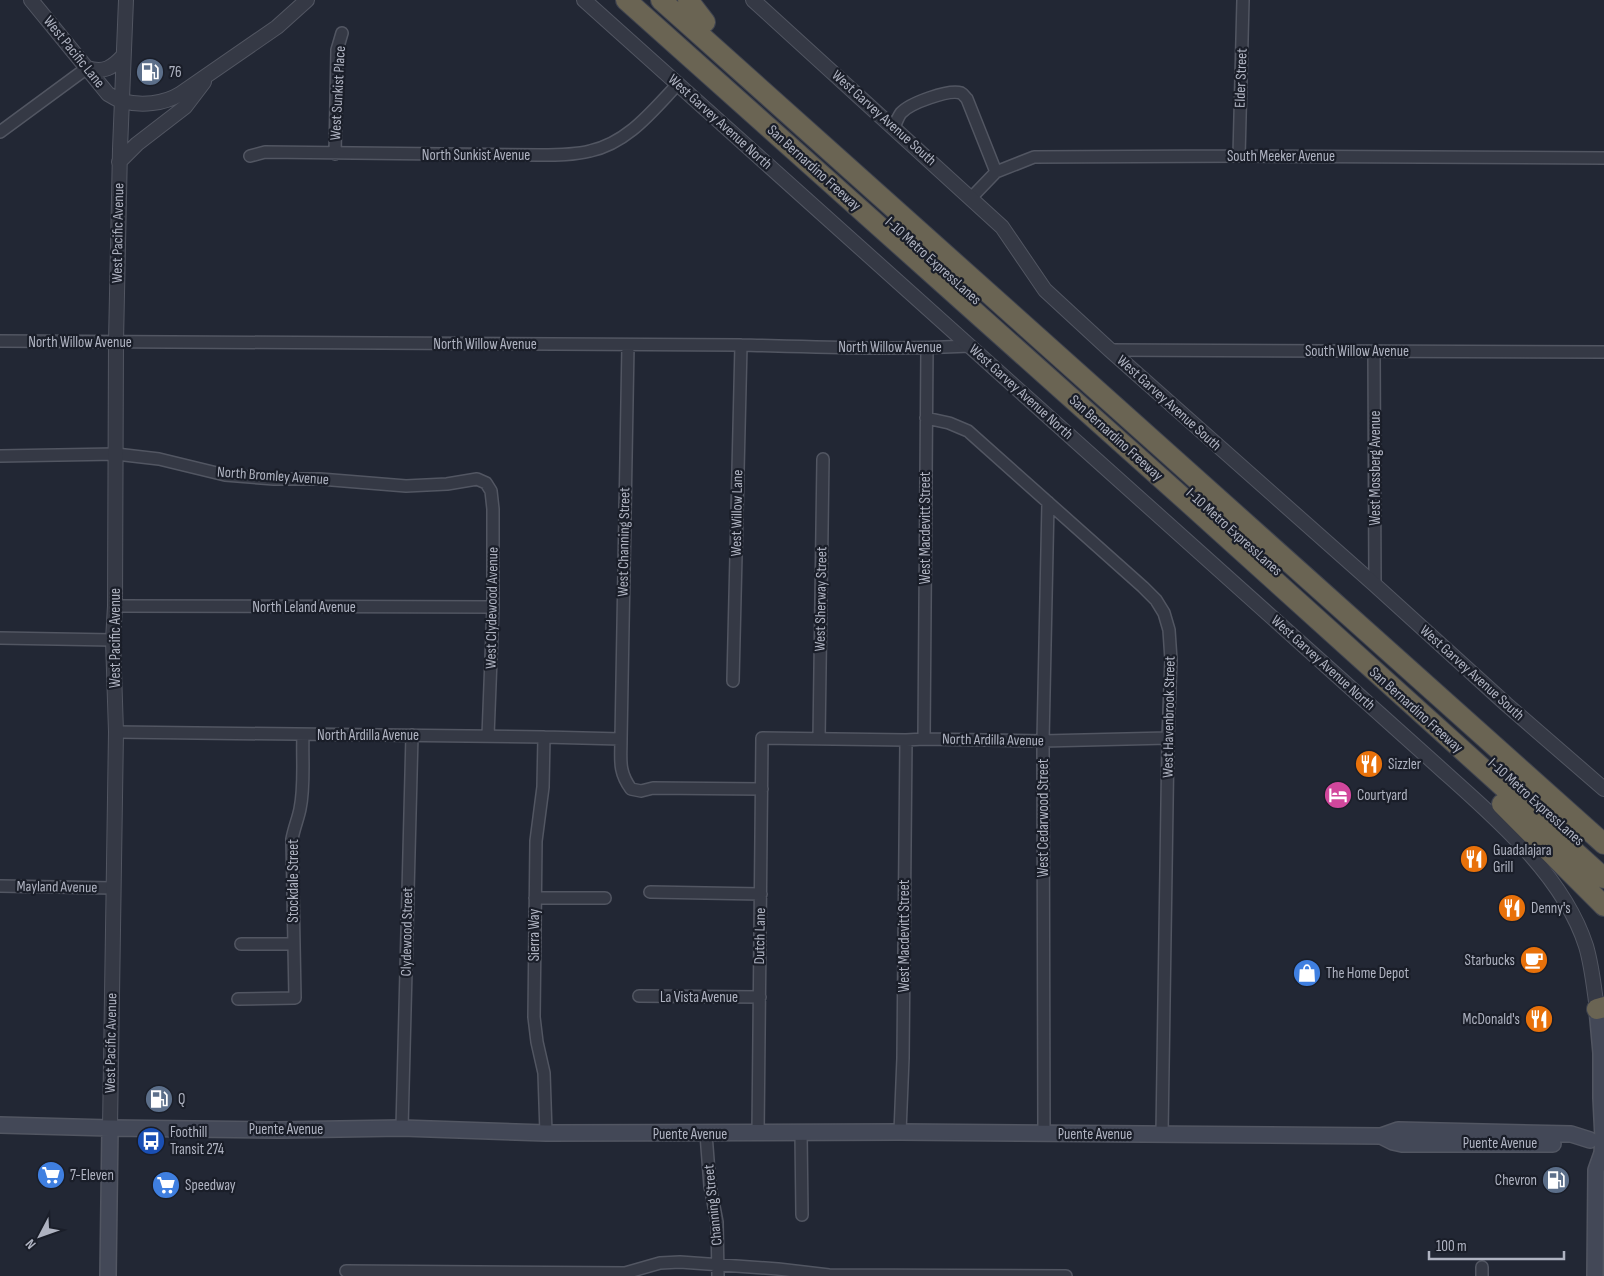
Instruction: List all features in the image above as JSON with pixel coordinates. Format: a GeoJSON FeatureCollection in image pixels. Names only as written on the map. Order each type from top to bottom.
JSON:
{"type":"FeatureCollection","features":[{"type":"Feature","properties":{"kind":"highway","name":"San Bernardino Freeway"},"geometry":{"type":"LineString","coordinates":[[626,0],[1604,878]]}},
{"type":"Feature","properties":{"kind":"highway","name":"I-10 Metro ExpressLanes"},"geometry":{"type":"LineString","coordinates":[[642,0],[1604,862]]}},
{"type":"Feature","properties":{"kind":"highway","name":"I-10 Metro ExpressLanes"},"geometry":{"type":"LineString","coordinates":[[661,0],[1604,844]]}},
{"type":"Feature","properties":{"kind":"highway"},"geometry":{"type":"LineString","coordinates":[[680,0],[1602,827]]}},
{"type":"Feature","properties":{"kind":"highway"},"geometry":{"type":"LineString","coordinates":[[688,0],[705,22]]}},
{"type":"Feature","properties":{"kind":"highway"},"geometry":{"type":"LineString","coordinates":[[1389,685],[1414,722],[1484,787],[1604,906]]}},
{"type":"Feature","properties":{"kind":"main road"},"geometry":{"type":"LineString","coordinates":[[1595,1276],[1596,1170],[1601,1146],[1601,1014]]}},
{"type":"Feature","properties":{"kind":"main road","name":"Puente Avenue"},"geometry":{"type":"LineString","coordinates":[[0,1125],[278,1130],[402,1128],[546,1134],[900,1132],[1381,1136],[1398,1130],[1571,1134],[1601,1146]]}},
{"type":"Feature","properties":{"kind":"main road","name":"West Pacific Avenue"},"geometry":{"type":"LineString","coordinates":[[108,1276],[110,1128]]}},
{"type":"Feature","properties":{"kind":"street","name":"West Pacific Lane"},"geometry":{"type":"LineString","coordinates":[[32,0],[108,94],[121,101]]}},
{"type":"Feature","properties":{"kind":"street","name":"West Pacific Avenue"},"geometry":{"type":"LineString","coordinates":[[110,1128],[116,732],[113,640],[115,606],[116,342],[119,162],[126,0]]}},
{"type":"Feature","properties":{"kind":"street"},"geometry":{"type":"LineString","coordinates":[[121,101],[163,102],[174,98],[277,28],[307,0]]}},
{"type":"Feature","properties":{"kind":"street","name":"West Garvey Avenue North"},"geometry":{"type":"LineString","coordinates":[[584,0],[1458,785],[1524,848],[1552,882],[1570,909],[1586,946],[1601,1014]]}},
{"type":"Feature","properties":{"kind":"street","name":"Elder Street"},"geometry":{"type":"LineString","coordinates":[[1239,156],[1243,0]]}},
{"type":"Feature","properties":{"kind":"street","name":"West Garvey Avenue South"},"geometry":{"type":"LineString","coordinates":[[755,1],[972,198],[1002,228],[1045,290],[1506,704],[1604,789]]}},
{"type":"Feature","properties":{"kind":"street","name":"West Sunkist Place"},"geometry":{"type":"LineString","coordinates":[[335,154],[337,50],[342,33]]}},
{"type":"Feature","properties":{"kind":"street"},"geometry":{"type":"LineString","coordinates":[[0,132],[87,68],[96,71],[106,69],[114,66],[123,56]]}},
{"type":"Feature","properties":{"kind":"street"},"geometry":{"type":"LineString","coordinates":[[119,162],[137,144],[185,107],[208,76]]}},
{"type":"Feature","properties":{"kind":"street","name":"North Sunkist Avenue"},"geometry":{"type":"LineString","coordinates":[[250,156],[265,152],[566,155],[591,151],[606,146],[639,125],[678,84]]}},
{"type":"Feature","properties":{"kind":"street"},"geometry":{"type":"LineString","coordinates":[[894,127],[901,113],[912,104],[924,99],[956,93],[962,94],[967,99],[981,139],[996,172]]}},
{"type":"Feature","properties":{"kind":"street","name":"South Meeker Avenue"},"geometry":{"type":"LineString","coordinates":[[972,198],[996,172],[1034,157],[1604,158]]}},
{"type":"Feature","properties":{"kind":"street","name":"North Willow Avenue"},"geometry":{"type":"LineString","coordinates":[[0,341],[742,345],[926,348],[970,346]]}},
{"type":"Feature","properties":{"kind":"street","name":"West Channing Street"},"geometry":{"type":"LineString","coordinates":[[621,740],[628,345]]}},
{"type":"Feature","properties":{"kind":"street","name":"West Willow Lane"},"geometry":{"type":"LineString","coordinates":[[733,681],[742,345]]}},
{"type":"Feature","properties":{"kind":"street","name":"West Macdevitt Street"},"geometry":{"type":"LineString","coordinates":[[924,739],[926,348]]}},
{"type":"Feature","properties":{"kind":"street","name":"South Willow Avenue"},"geometry":{"type":"LineString","coordinates":[[1110,350],[1604,352]]}},
{"type":"Feature","properties":{"kind":"street","name":"West Mossberg Avenue"},"geometry":{"type":"LineString","coordinates":[[1374,351],[1375,585]]}},
{"type":"Feature","properties":{"kind":"street","name":"West Havenbrook Street"},"geometry":{"type":"LineString","coordinates":[[926,418],[949,423],[968,431],[1143,587],[1156,600],[1164,613],[1169,630],[1171,660],[1168,738],[1162,1134]]}},
{"type":"Feature","properties":{"kind":"street","name":"North Bromley Avenue"},"geometry":{"type":"LineString","coordinates":[[0,456],[116,454],[159,459],[225,475],[274,479],[320,479],[406,486],[447,484],[477,479],[486,483]]}},
{"type":"Feature","properties":{"kind":"street","name":"West Sherway Street"},"geometry":{"type":"LineString","coordinates":[[819,739],[823,460]]}},
{"type":"Feature","properties":{"kind":"street","name":"West Clydewood Avenue"},"geometry":{"type":"LineString","coordinates":[[486,483],[491,490],[493,509],[493,608],[488,736]]}},
{"type":"Feature","properties":{"kind":"street","name":"West Cedarwood Street"},"geometry":{"type":"LineString","coordinates":[[1044,1134],[1043,741],[1048,502]]}},
{"type":"Feature","properties":{"kind":"street","name":"North Leland Avenue"},"geometry":{"type":"LineString","coordinates":[[115,606],[493,608]]}},
{"type":"Feature","properties":{"kind":"street"},"geometry":{"type":"LineString","coordinates":[[0,638],[113,640]]}},
{"type":"Feature","properties":{"kind":"street","name":"North Ardilla Avenue"},"geometry":{"type":"LineString","coordinates":[[116,732],[488,736],[621,740]]}},
{"type":"Feature","properties":{"kind":"street","name":"Stockdale Street"},"geometry":{"type":"LineString","coordinates":[[238,999],[295,998],[292,839],[302,799],[303,735]]}},
{"type":"Feature","properties":{"kind":"street","name":"Clydewood Street"},"geometry":{"type":"LineString","coordinates":[[402,1128],[412,735]]}},
{"type":"Feature","properties":{"kind":"street","name":"Sierra Way"},"geometry":{"type":"LineString","coordinates":[[544,737],[543,787],[536,841],[534,1017],[544,1073],[546,1134]]}},
{"type":"Feature","properties":{"kind":"street","name":"North Ardilla Avenue"},"geometry":{"type":"LineString","coordinates":[[762,738],[1043,741],[1168,738]]}},
{"type":"Feature","properties":{"kind":"street","name":"Dutch Lane"},"geometry":{"type":"LineString","coordinates":[[758,1134],[762,738]]}},
{"type":"Feature","properties":{"kind":"street"},"geometry":{"type":"LineString","coordinates":[[621,740],[623,778],[631,788],[641,791],[653,788],[762,789]]}},
{"type":"Feature","properties":{"kind":"street","name":"West Macdevitt Street"},"geometry":{"type":"LineString","coordinates":[[900,1132],[903,1058],[906,740]]}},
{"type":"Feature","properties":{"kind":"street","name":"Mayland Avenue"},"geometry":{"type":"LineString","coordinates":[[0,886],[114,888]]}},
{"type":"Feature","properties":{"kind":"street"},"geometry":{"type":"LineString","coordinates":[[650,892],[761,894]]}},
{"type":"Feature","properties":{"kind":"street"},"geometry":{"type":"LineString","coordinates":[[535,898],[605,898]]}},
{"type":"Feature","properties":{"kind":"street"},"geometry":{"type":"LineString","coordinates":[[241,944],[293,944]]}},
{"type":"Feature","properties":{"kind":"street","name":"La Vista Avenue"},"geometry":{"type":"LineString","coordinates":[[639,996],[760,997]]}},
{"type":"Feature","properties":{"kind":"street"},"geometry":{"type":"LineString","coordinates":[[801,1133],[802,1215]]}},
{"type":"Feature","properties":{"kind":"street","name":"Channing Street"},"geometry":{"type":"LineString","coordinates":[[706,1134],[710,1186],[717,1222],[718,1270]]}},
{"type":"Feature","properties":{"kind":"street"},"geometry":{"type":"LineString","coordinates":[[346,1270],[624,1273],[660,1263],[680,1262],[718,1270],[829,1274],[1066,1276]]}},
{"type":"Feature","properties":{"kind":"place","name":"76"},"geometry":{"type":"Point","coordinates":[150,72]}},
{"type":"Feature","properties":{"kind":"place","name":"Sizzler"},"geometry":{"type":"Point","coordinates":[1369,764]}},
{"type":"Feature","properties":{"kind":"place","name":"Courtyard"},"geometry":{"type":"Point","coordinates":[1338,795]}},
{"type":"Feature","properties":{"kind":"place","name":"Guadalajara Grill"},"geometry":{"type":"Point","coordinates":[1474,859]}},
{"type":"Feature","properties":{"kind":"place","name":"Denny's"},"geometry":{"type":"Point","coordinates":[1512,908]}},
{"type":"Feature","properties":{"kind":"place","name":"Starbucks"},"geometry":{"type":"Point","coordinates":[1534,960]}},
{"type":"Feature","properties":{"kind":"place","name":"The Home Depot"},"geometry":{"type":"Point","coordinates":[1307,973]}},
{"type":"Feature","properties":{"kind":"place","name":"McDonald's"},"geometry":{"type":"Point","coordinates":[1539,1019]}},
{"type":"Feature","properties":{"kind":"place","name":"Q"},"geometry":{"type":"Point","coordinates":[159,1099]}},
{"type":"Feature","properties":{"kind":"place","name":"Foothill Transit 274"},"geometry":{"type":"Point","coordinates":[151,1141]}},
{"type":"Feature","properties":{"kind":"place","name":"7-Eleven"},"geometry":{"type":"Point","coordinates":[51,1175]}},
{"type":"Feature","properties":{"kind":"place","name":"Chevron"},"geometry":{"type":"Point","coordinates":[1556,1180]}},
{"type":"Feature","properties":{"kind":"place","name":"Speedway"},"geometry":{"type":"Point","coordinates":[166,1185]}}]}
